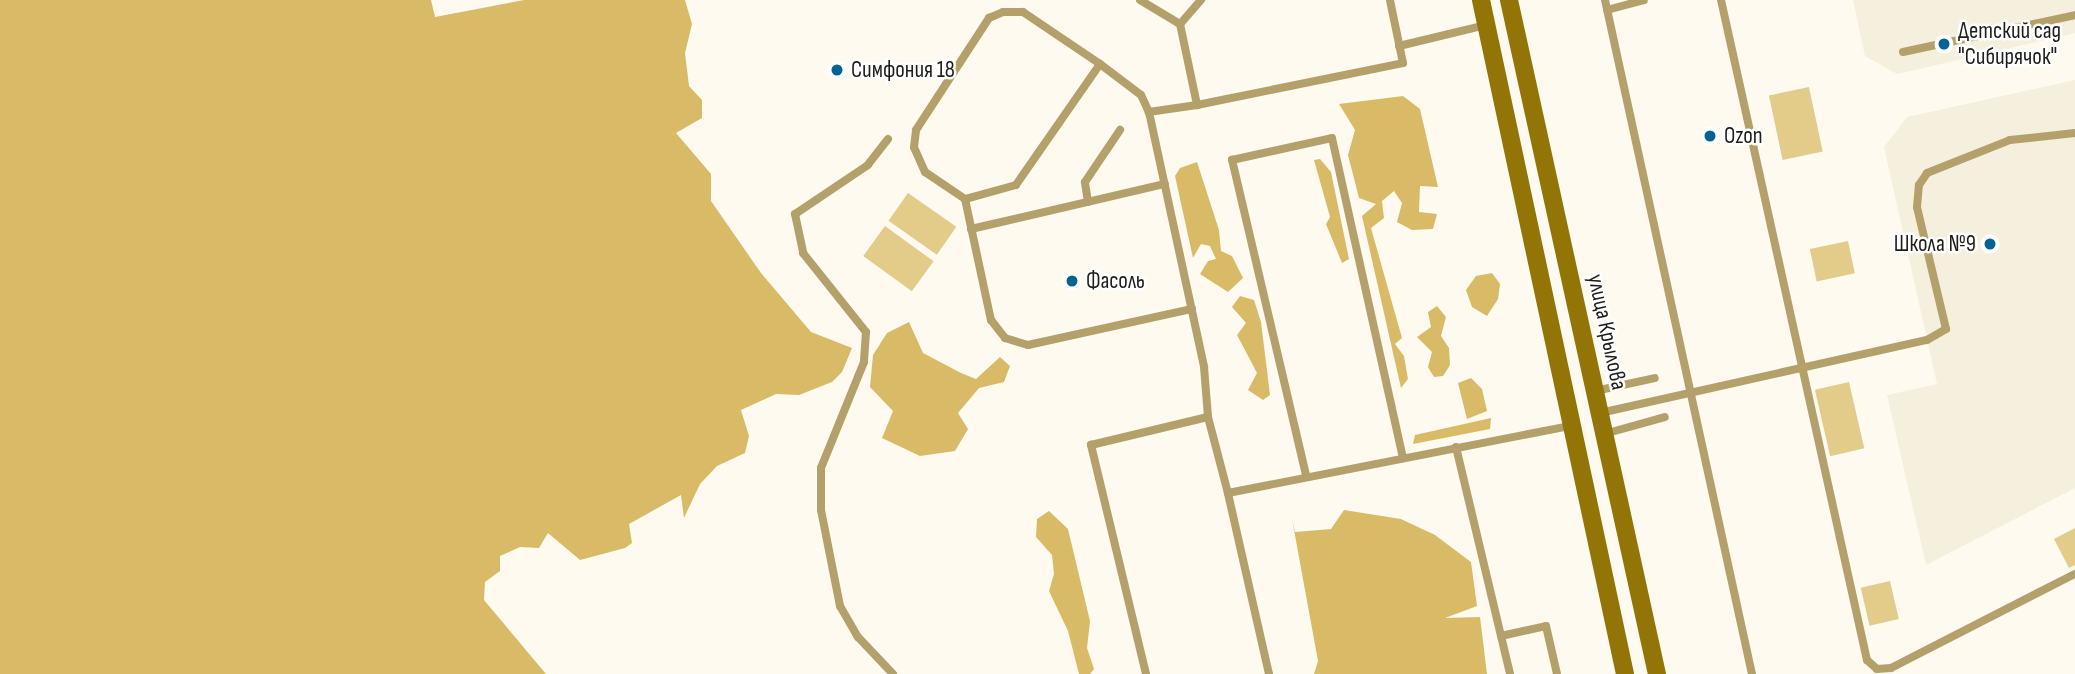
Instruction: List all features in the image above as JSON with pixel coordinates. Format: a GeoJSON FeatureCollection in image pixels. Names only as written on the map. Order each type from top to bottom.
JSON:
{"type":"FeatureCollection","features":[{"type":"Feature","properties":{"kind":"main road"},"geometry":{"type":"LineString","coordinates":[[1480,0],[1574,425],[1625,674]]}},
{"type":"Feature","properties":{"kind":"main road","name":"улица Крылова"},"geometry":{"type":"LineString","coordinates":[[1509,0],[1657,674]]}},
{"type":"Feature","properties":{"kind":"lane"},"geometry":{"type":"LineString","coordinates":[[1140,0],[1180,24],[1197,105]]}},
{"type":"Feature","properties":{"kind":"lane"},"geometry":{"type":"LineString","coordinates":[[1180,24],[1201,0]]}},
{"type":"Feature","properties":{"kind":"lane"},"geometry":{"type":"LineString","coordinates":[[1149,112],[1197,105],[1403,63],[1390,0]]}},
{"type":"Feature","properties":{"kind":"lane"},"geometry":{"type":"LineString","coordinates":[[1644,0],[1606,5],[1752,674]]}},
{"type":"Feature","properties":{"kind":"lane"},"geometry":{"type":"LineString","coordinates":[[1721,0],[1871,666],[1891,668],[2075,574]]}},
{"type":"Feature","properties":{"kind":"lane"},"geometry":{"type":"LineString","coordinates":[[1192,309],[1028,345],[1005,338],[991,320],[965,199],[925,172],[914,147],[916,130],[989,18],[1003,12],[1023,12],[1141,95],[1149,112],[1192,309],[1208,417],[1269,674]]}},
{"type":"Feature","properties":{"kind":"lane"},"geometry":{"type":"LineString","coordinates":[[1903,51],[2075,15]]}},
{"type":"Feature","properties":{"kind":"lane"},"geometry":{"type":"LineString","coordinates":[[1399,46],[1486,25]]}},
{"type":"Feature","properties":{"kind":"lane"},"geometry":{"type":"LineString","coordinates":[[965,199],[1016,185],[1100,64]]}},
{"type":"Feature","properties":{"kind":"lane"},"geometry":{"type":"LineString","coordinates":[[1088,202],[1085,182],[1120,130]]}},
{"type":"Feature","properties":{"kind":"lane"},"geometry":{"type":"LineString","coordinates":[[1600,413],[1927,340],[1947,329],[1917,207],[1919,185],[1927,173],[2010,140],[2075,133]]}},
{"type":"Feature","properties":{"kind":"lane"},"geometry":{"type":"LineString","coordinates":[[1306,475],[1231,160],[1332,138],[1403,458]]}},
{"type":"Feature","properties":{"kind":"lane"},"geometry":{"type":"LineString","coordinates":[[888,139],[867,165],[795,214],[803,253],[866,332],[864,362],[821,468],[821,510],[840,606],[872,655],[893,674]]}},
{"type":"Feature","properties":{"kind":"lane"},"geometry":{"type":"LineString","coordinates":[[971,229],[1165,184]]}},
{"type":"Feature","properties":{"kind":"lane"},"geometry":{"type":"LineString","coordinates":[[1595,391],[1655,378]]}},
{"type":"Feature","properties":{"kind":"lane"},"geometry":{"type":"LineString","coordinates":[[1146,674],[1091,444],[1208,417]]}},
{"type":"Feature","properties":{"kind":"lane"},"geometry":{"type":"LineString","coordinates":[[1604,434],[1665,417]]}},
{"type":"Feature","properties":{"kind":"lane"},"geometry":{"type":"LineString","coordinates":[[1228,493],[1306,475],[1574,425]]}},
{"type":"Feature","properties":{"kind":"lane"},"geometry":{"type":"LineString","coordinates":[[1455,447],[1510,674]]}},
{"type":"Feature","properties":{"kind":"lane"},"geometry":{"type":"LineString","coordinates":[[1501,636],[1546,626],[1557,674]]}},
{"type":"Feature","properties":{"kind":"shaded area"},"geometry":{"type":"Polygon","coordinates":[[[0,0],[431,0],[435,17],[524,0],[685,0],[692,24],[685,53],[689,86],[702,100],[702,118],[676,133],[711,174],[711,201],[761,273],[811,332],[852,348],[842,372],[832,382],[799,395],[776,394],[741,410],[749,436],[745,453],[717,466],[700,484],[684,518],[681,495],[629,524],[632,543],[625,548],[580,560],[548,533],[539,548],[520,547],[500,556],[500,571],[485,582],[484,600],[546,674],[0,674],[0,0]]]}},
{"type":"Feature","properties":{"kind":"shaded area","name":"Детский сад \"Сибирячок\""},"geometry":{"type":"Polygon","coordinates":[[[1853,0],[2075,0],[2075,33],[1897,74],[1865,56],[1853,0]]]}},
{"type":"Feature","properties":{"kind":"shaded area","name":"Школа №9"},"geometry":{"type":"Polygon","coordinates":[[[2075,80],[2075,488],[1926,565],[1887,395],[1937,384],[1884,147],[1907,117],[2075,80]]]}},
{"type":"Feature","properties":{"kind":"shaded area"},"geometry":{"type":"Polygon","coordinates":[[[1809,87],[1823,152],[1783,160],[1769,96],[1809,87]]]}},
{"type":"Feature","properties":{"kind":"shaded area"},"geometry":{"type":"Polygon","coordinates":[[[1403,96],[1420,109],[1438,187],[1420,186],[1419,212],[1437,214],[1433,229],[1412,230],[1397,222],[1402,203],[1394,191],[1382,201],[1384,218],[1371,228],[1402,338],[1395,344],[1404,356],[1408,379],[1401,388],[1362,216],[1376,204],[1359,198],[1348,155],[1355,130],[1339,104],[1403,96]]]}},
{"type":"Feature","properties":{"kind":"shaded area"},"geometry":{"type":"Polygon","coordinates":[[[1320,159],[1331,172],[1349,259],[1342,263],[1326,224],[1330,217],[1314,160],[1320,159]]]}},
{"type":"Feature","properties":{"kind":"shaded area"},"geometry":{"type":"Polygon","coordinates":[[[1197,162],[1219,230],[1221,251],[1232,256],[1243,278],[1228,292],[1200,274],[1208,261],[1216,259],[1210,246],[1201,244],[1193,258],[1175,176],[1180,168],[1197,162]]]}},
{"type":"Feature","properties":{"kind":"shaded area"},"geometry":{"type":"Polygon","coordinates":[[[908,193],[956,227],[937,255],[888,221],[908,193]]]}},
{"type":"Feature","properties":{"kind":"shaded area"},"geometry":{"type":"Polygon","coordinates":[[[885,226],[934,261],[912,291],[863,256],[885,226]]]}},
{"type":"Feature","properties":{"kind":"shaded area"},"geometry":{"type":"Polygon","coordinates":[[[1848,241],[1855,273],[1817,281],[1810,249],[1848,241]]]}},
{"type":"Feature","properties":{"kind":"shaded area"},"geometry":{"type":"Polygon","coordinates":[[[1492,273],[1500,284],[1498,299],[1487,316],[1472,307],[1466,290],[1476,276],[1492,273]]]}},
{"type":"Feature","properties":{"kind":"shaded area"},"geometry":{"type":"Polygon","coordinates":[[[1240,296],[1254,300],[1261,322],[1270,395],[1263,400],[1248,390],[1257,373],[1237,335],[1246,323],[1232,307],[1240,296]]]}},
{"type":"Feature","properties":{"kind":"shaded area"},"geometry":{"type":"Polygon","coordinates":[[[1437,306],[1446,317],[1441,336],[1449,348],[1450,365],[1443,376],[1434,377],[1428,367],[1432,352],[1417,337],[1431,327],[1428,312],[1437,306]]]}},
{"type":"Feature","properties":{"kind":"shaded area"},"geometry":{"type":"Polygon","coordinates":[[[909,322],[923,353],[961,373],[976,379],[1000,357],[1010,366],[1004,382],[979,388],[958,413],[968,429],[955,451],[920,456],[882,438],[893,411],[870,387],[873,355],[887,333],[909,322]]]}},
{"type":"Feature","properties":{"kind":"shaded area"},"geometry":{"type":"Polygon","coordinates":[[[1471,378],[1482,389],[1487,411],[1467,419],[1458,383],[1471,378]]]}},
{"type":"Feature","properties":{"kind":"shaded area"},"geometry":{"type":"Polygon","coordinates":[[[1849,382],[1864,448],[1830,456],[1815,390],[1849,382]]]}},
{"type":"Feature","properties":{"kind":"shaded area"},"geometry":{"type":"Polygon","coordinates":[[[1491,418],[1490,429],[1413,444],[1415,435],[1491,418]]]}},
{"type":"Feature","properties":{"kind":"shaded area"},"geometry":{"type":"Polygon","coordinates":[[[1344,510],[1401,519],[1435,535],[1471,562],[1477,606],[1445,618],[1480,617],[1487,674],[1314,674],[1318,661],[1292,519],[1295,532],[1331,529],[1344,510]]]}},
{"type":"Feature","properties":{"kind":"shaded area"},"geometry":{"type":"Polygon","coordinates":[[[1049,511],[1068,529],[1090,621],[1087,648],[1094,669],[1090,674],[1079,674],[1068,631],[1049,591],[1054,574],[1052,555],[1036,537],[1037,519],[1049,511]]]}},
{"type":"Feature","properties":{"kind":"shaded area"},"geometry":{"type":"Polygon","coordinates":[[[2075,528],[2075,565],[2069,568],[2054,539],[2075,528]]]}},
{"type":"Feature","properties":{"kind":"shaded area"},"geometry":{"type":"Polygon","coordinates":[[[1890,581],[1899,619],[1870,626],[1861,588],[1890,581]]]}},
{"type":"Feature","properties":{"kind":"place","name":"Детский сад \"Сибирячок\""},"geometry":{"type":"Point","coordinates":[1944,44]}},
{"type":"Feature","properties":{"kind":"place","name":"Симфония 18"},"geometry":{"type":"Point","coordinates":[837,70]}},
{"type":"Feature","properties":{"kind":"place","name":"Ozon"},"geometry":{"type":"Point","coordinates":[1710,136]}},
{"type":"Feature","properties":{"kind":"place","name":"Школа №9"},"geometry":{"type":"Point","coordinates":[1990,244]}},
{"type":"Feature","properties":{"kind":"place","name":"Фасоль"},"geometry":{"type":"Point","coordinates":[1072,281]}}]}
